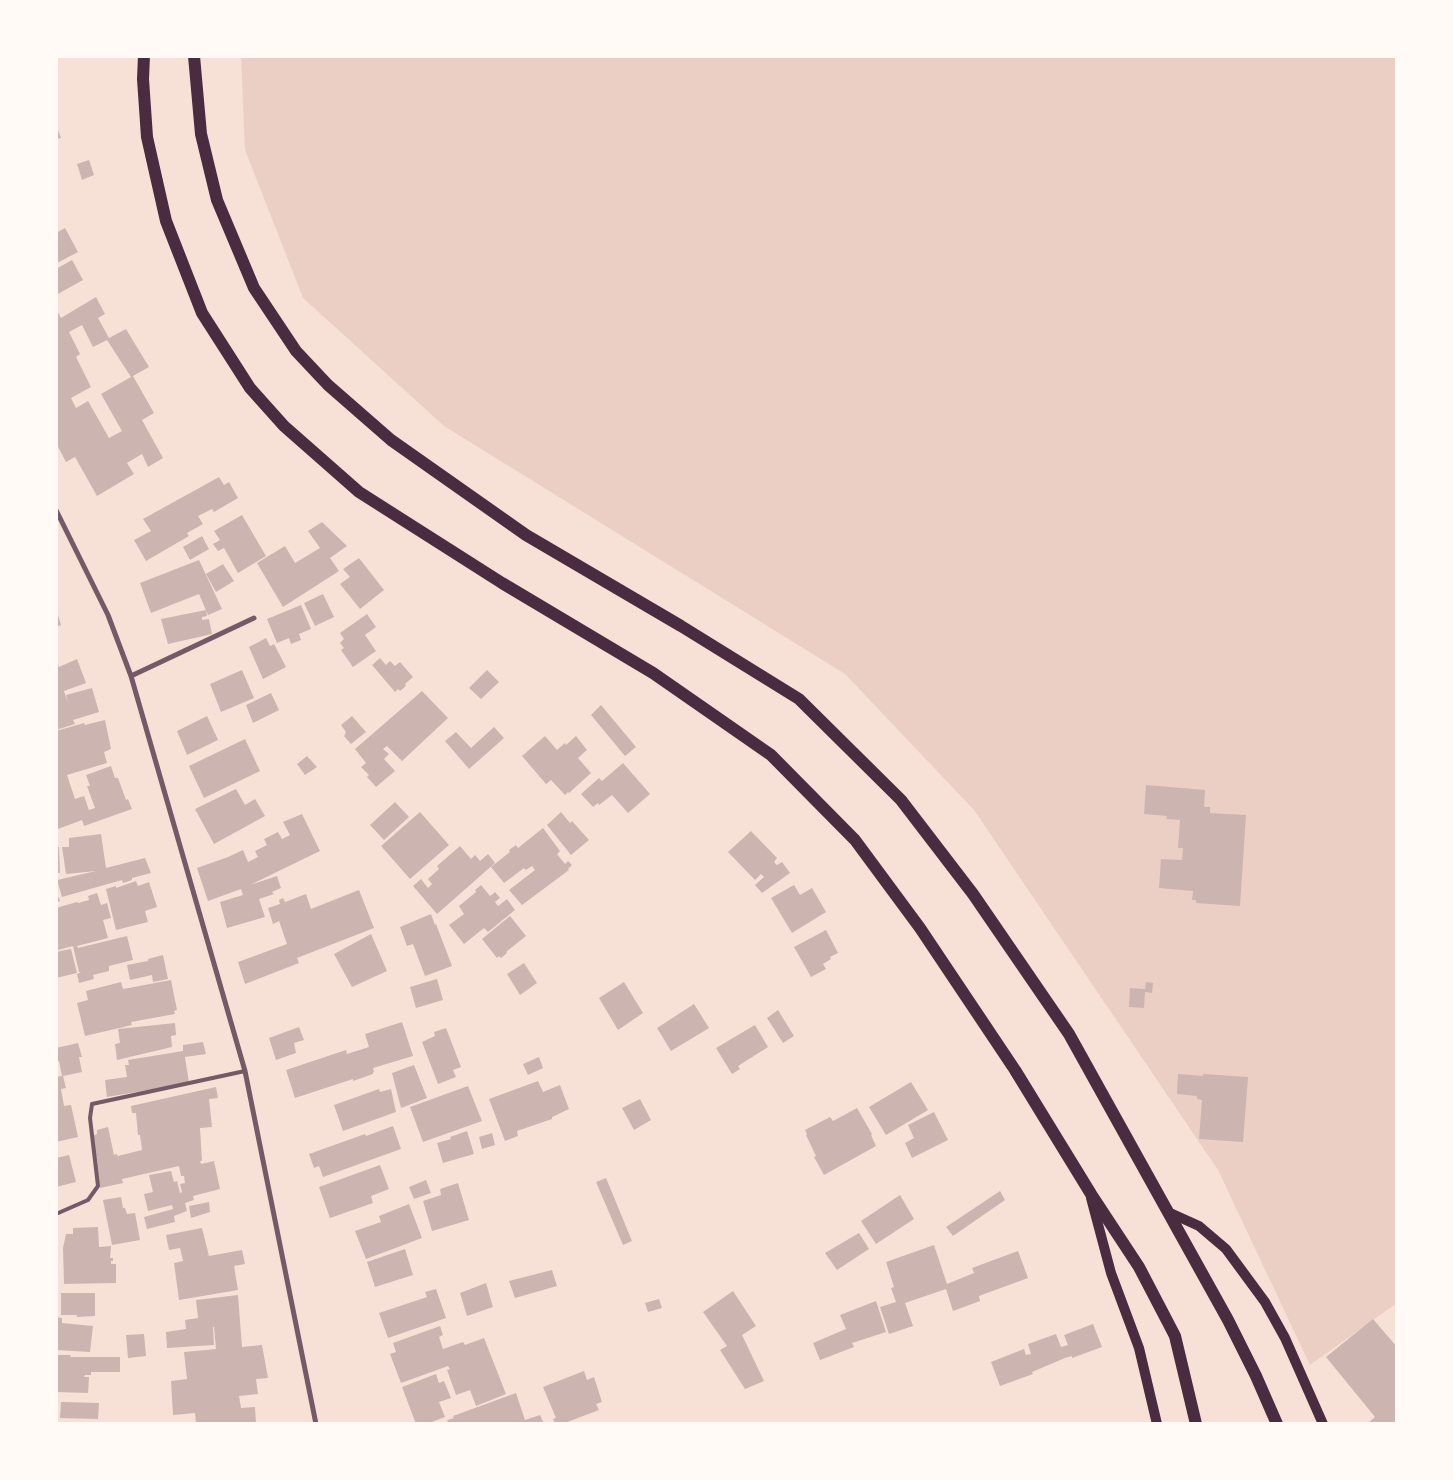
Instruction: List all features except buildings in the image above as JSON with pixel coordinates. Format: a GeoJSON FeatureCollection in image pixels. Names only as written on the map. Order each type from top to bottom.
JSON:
{"type":"FeatureCollection","features":[{"type":"Feature","properties":{"kind":"main road"},"geometry":{"type":"LineString","coordinates":[[144,56],[143,79],[147,137],[166,221],[202,313],[250,388],[284,426],[359,492],[502,583],[653,673],[771,755],[855,840],[920,928],[1015,1070],[1091,1194],[1139,1267],[1175,1336],[1196,1424]]}},
{"type":"Feature","properties":{"kind":"main road"},"geometry":{"type":"LineString","coordinates":[[194,56],[201,134],[217,200],[254,288],[296,350],[328,385],[390,440],[526,535],[698,636],[799,699],[901,800],[973,894],[1069,1034],[1228,1320],[1277,1424]]}},
{"type":"Feature","properties":{"kind":"main road"},"geometry":{"type":"LineString","coordinates":[[1091,1194],[1111,1273],[1139,1348],[1157,1424]]}},
{"type":"Feature","properties":{"kind":"main road"},"geometry":{"type":"LineString","coordinates":[[1168,1212],[1199,1226],[1226,1249],[1265,1302],[1285,1338],[1323,1424]]}},
{"type":"Feature","properties":{"kind":"street"},"geometry":{"type":"LineString","coordinates":[[56,510],[108,615],[130,676],[245,1071],[316,1424]]}},
{"type":"Feature","properties":{"kind":"street"},"geometry":{"type":"LineString","coordinates":[[130,676],[254,618]]}},
{"type":"Feature","properties":{"kind":"lane"},"geometry":{"type":"LineString","coordinates":[[56,1214],[88,1200],[98,1186],[90,1118],[92,1104],[245,1071]]}},
{"type":"Feature","properties":{"kind":"shaded area"},"geometry":{"type":"Polygon","coordinates":[[[241,56],[1397,56],[1397,1303],[1310,1365],[1218,1170],[974,810],[845,674],[444,426],[303,298],[245,150],[241,56]]]}}]}
